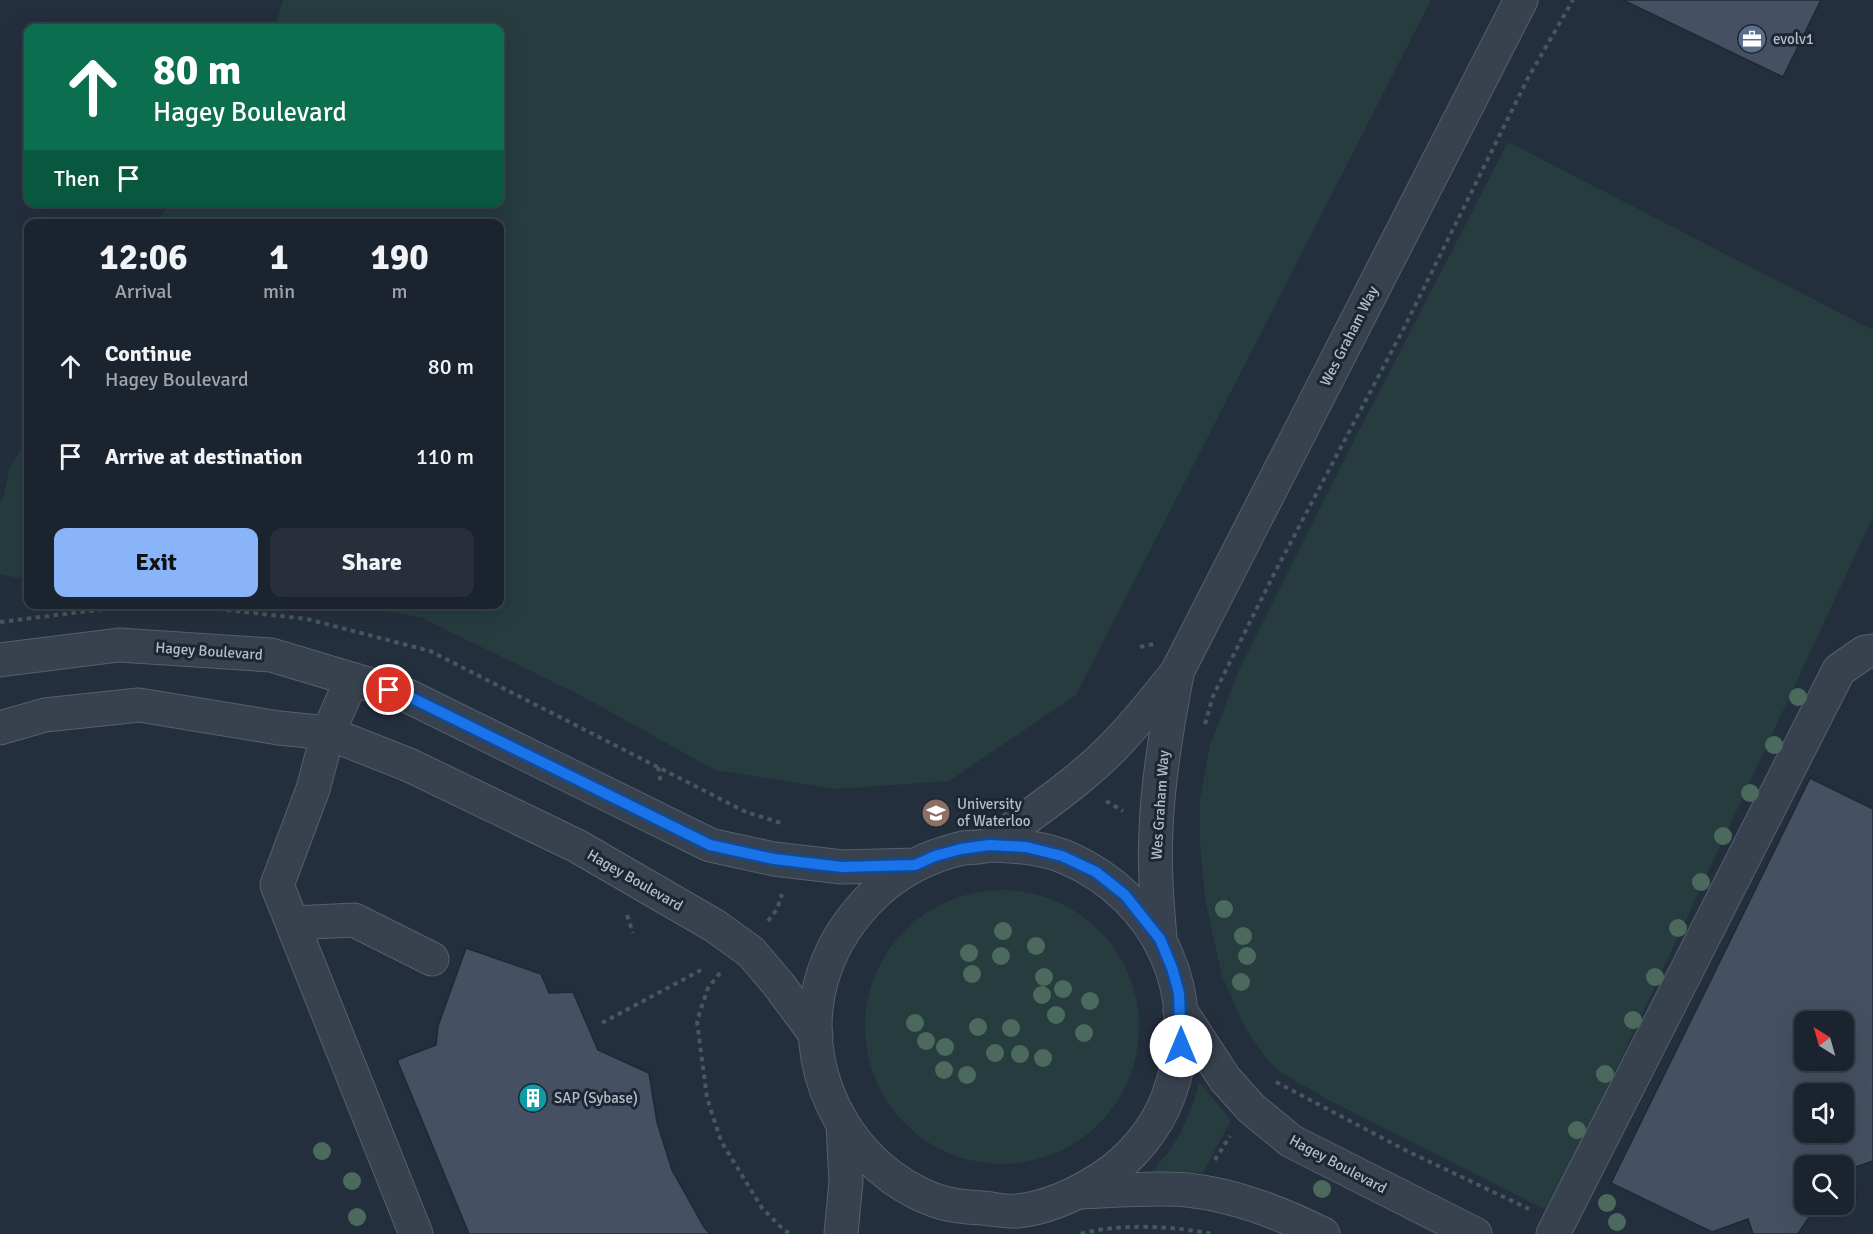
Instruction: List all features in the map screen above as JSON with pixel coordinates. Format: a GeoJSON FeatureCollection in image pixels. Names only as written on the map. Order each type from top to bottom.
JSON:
{"type":"FeatureCollection","features":[{"type":"Feature","properties":{"kind":"street","name":"Wes Graham Way"},"geometry":{"type":"LineString","coordinates":[[989,845],[1052,800],[1116,744],[1177,672],[1521,0]]}},
{"type":"Feature","properties":{"kind":"street","name":"Hagey Boulevard"},"geometry":{"type":"LineString","coordinates":[[0,660],[119,645],[271,655],[408,696],[710,845],[774,859],[842,867],[915,865]]}},
{"type":"Feature","properties":{"kind":"street"},"geometry":{"type":"LineString","coordinates":[[1556,1228],[1839,670],[1865,652],[1873,651]]}},
{"type":"Feature","properties":{"kind":"street","name":"Wes Graham Way"},"geometry":{"type":"LineString","coordinates":[[1160,939],[1155,869],[1156,817],[1162,753],[1177,672]]}},
{"type":"Feature","properties":{"kind":"street"},"geometry":{"type":"LineString","coordinates":[[352,679],[328,733],[313,789],[277,885],[416,1234]]}},
{"type":"Feature","properties":{"kind":"street","name":"Hagey Boulevard"},"geometry":{"type":"LineString","coordinates":[[0,728],[45,715],[139,705],[279,728],[328,733],[409,765],[577,846],[715,926],[751,952],[816,1035]]}},
{"type":"Feature","properties":{"kind":"street"},"geometry":{"type":"LineString","coordinates":[[989,845],[1026,847],[1062,856],[1096,872],[1125,895],[1160,939],[1179,993],[1181,1046],[1176,1074],[1167,1101],[1154,1126],[1116,1168],[1080,1192],[1063,1199],[1014,1211],[954,1206],[913,1190],[877,1166],[843,1126],[824,1084],[817,1058],[817,998],[826,966],[840,936],[859,909],[882,887],[915,865],[935,856],[989,845]]}},
{"type":"Feature","properties":{"kind":"street"},"geometry":{"type":"LineString","coordinates":[[293,923],[354,920],[432,959]]}},
{"type":"Feature","properties":{"kind":"street","name":"Hagey Boulevard"},"geometry":{"type":"LineString","coordinates":[[1180,1010],[1225,1078],[1251,1108],[1291,1141],[1475,1234]]}},
{"type":"Feature","properties":{"kind":"street"},"geometry":{"type":"LineString","coordinates":[[841,1234],[846,1181],[843,1126]]}},
{"type":"Feature","properties":{"kind":"street"},"geometry":{"type":"LineString","coordinates":[[1080,1192],[1184,1190],[1204,1193],[1240,1200],[1323,1234]]}},
{"type":"Feature","properties":{"kind":"street"},"geometry":{"type":"LineString","coordinates":[[980,1234],[1014,1211]]}},
{"type":"Feature","properties":{"kind":"path"},"geometry":{"type":"LineString","coordinates":[[1205,725],[1213,696],[1275,572],[1405,326],[1528,78],[1573,0]]}},
{"type":"Feature","properties":{"kind":"path"},"geometry":{"type":"LineString","coordinates":[[0,622],[105,609]]}},
{"type":"Feature","properties":{"kind":"path"},"geometry":{"type":"LineString","coordinates":[[1097,796],[1126,812]]}},
{"type":"Feature","properties":{"kind":"path"},"geometry":{"type":"LineString","coordinates":[[763,927],[777,909],[782,889]]}},
{"type":"Feature","properties":{"kind":"path"},"geometry":{"type":"LineString","coordinates":[[602,1023],[701,970]]}},
{"type":"Feature","properties":{"kind":"path"},"geometry":{"type":"LineString","coordinates":[[715,978],[708,988],[697,1022],[707,1098],[721,1141],[762,1208],[785,1231],[792,1234]]}},
{"type":"Feature","properties":{"kind":"path"},"geometry":{"type":"LineString","coordinates":[[1277,1082],[1556,1228]]}},
{"type":"Feature","properties":{"kind":"path"},"geometry":{"type":"LineString","coordinates":[[1211,1168],[1232,1132]]}},
{"type":"Feature","properties":{"kind":"path"},"geometry":{"type":"LineString","coordinates":[[1081,1234],[1098,1229],[1164,1227],[1212,1234]]}},
{"type":"Feature","properties":{"kind":"green space"},"geometry":{"type":"Polygon","coordinates":[[[283,0],[1431,0],[1076,695],[949,781],[836,789],[715,770],[580,695],[422,618],[376,609],[504,609],[504,219],[159,219],[166,207],[504,207],[504,24],[275,24],[283,0]]]}},
{"type":"Feature","properties":{"kind":"green space"},"geometry":{"type":"Polygon","coordinates":[[[1508,142],[1873,330],[1873,517],[1550,1212],[1325,1098],[1277,1070],[1262,1053],[1244,1026],[1222,976],[1205,899],[1200,841],[1200,798],[1210,745],[1239,670],[1508,142]]]}},
{"type":"Feature","properties":{"kind":"green space"},"geometry":{"type":"Polygon","coordinates":[[[24,444],[24,578],[0,574],[0,502],[2,503],[10,468],[24,444]]]}},
{"type":"Feature","properties":{"kind":"green space"},"geometry":{"type":"Polygon","coordinates":[[[1002,890],[1042,896],[1078,913],[1099,930],[1116,951],[1133,987],[1139,1027],[1133,1067],[1116,1103],[1099,1124],[1078,1141],[1042,1158],[1002,1164],[962,1158],[926,1141],[905,1124],[888,1103],[871,1067],[865,1027],[871,987],[888,951],[905,930],[926,913],[962,896],[1002,890]]]}},
{"type":"Feature","properties":{"kind":"green space"},"geometry":{"type":"Polygon","coordinates":[[[1199,1082],[1231,1120],[1203,1173],[1151,1172],[1168,1152],[1182,1130],[1199,1082]]]}},
{"type":"Feature","properties":{"kind":"building","name":"evolv1"},"geometry":{"type":"Polygon","coordinates":[[[1623,0],[1821,0],[1783,77],[1623,0]]]}},
{"type":"Feature","properties":{"kind":"building"},"geometry":{"type":"Polygon","coordinates":[[[1810,778],[1873,809],[1873,1161],[1854,1168],[1854,1155],[1794,1155],[1794,1215],[1810,1215],[1798,1234],[1753,1234],[1748,1219],[1712,1232],[1611,1183],[1810,778]]]}},
{"type":"Feature","properties":{"kind":"building","name":"SAP (Sybase)"},"geometry":{"type":"Polygon","coordinates":[[[466,948],[541,974],[549,993],[573,992],[598,1050],[649,1073],[657,1122],[672,1170],[710,1234],[469,1234],[397,1060],[436,1045],[438,1026],[466,948]]]}},
{"type":"Feature","properties":{"kind":"place","name":"evolv1"},"geometry":{"type":"Point","coordinates":[1752,39]}},
{"type":"Feature","properties":{"kind":"place","name":"University of Waterloo"},"geometry":{"type":"Point","coordinates":[936,813]}},
{"type":"Feature","properties":{"kind":"place","name":"SAP (Sybase)"},"geometry":{"type":"Point","coordinates":[533,1098]}},
{"type":"Feature","properties":{"kind":"route"},"geometry":{"type":"LineString","coordinates":[[389,690],[408,696],[710,845],[774,859],[842,867],[915,865],[935,856],[989,845],[1026,847],[1062,856],[1096,872],[1125,895],[1160,939],[1179,993],[1181,1046]]}}]}
